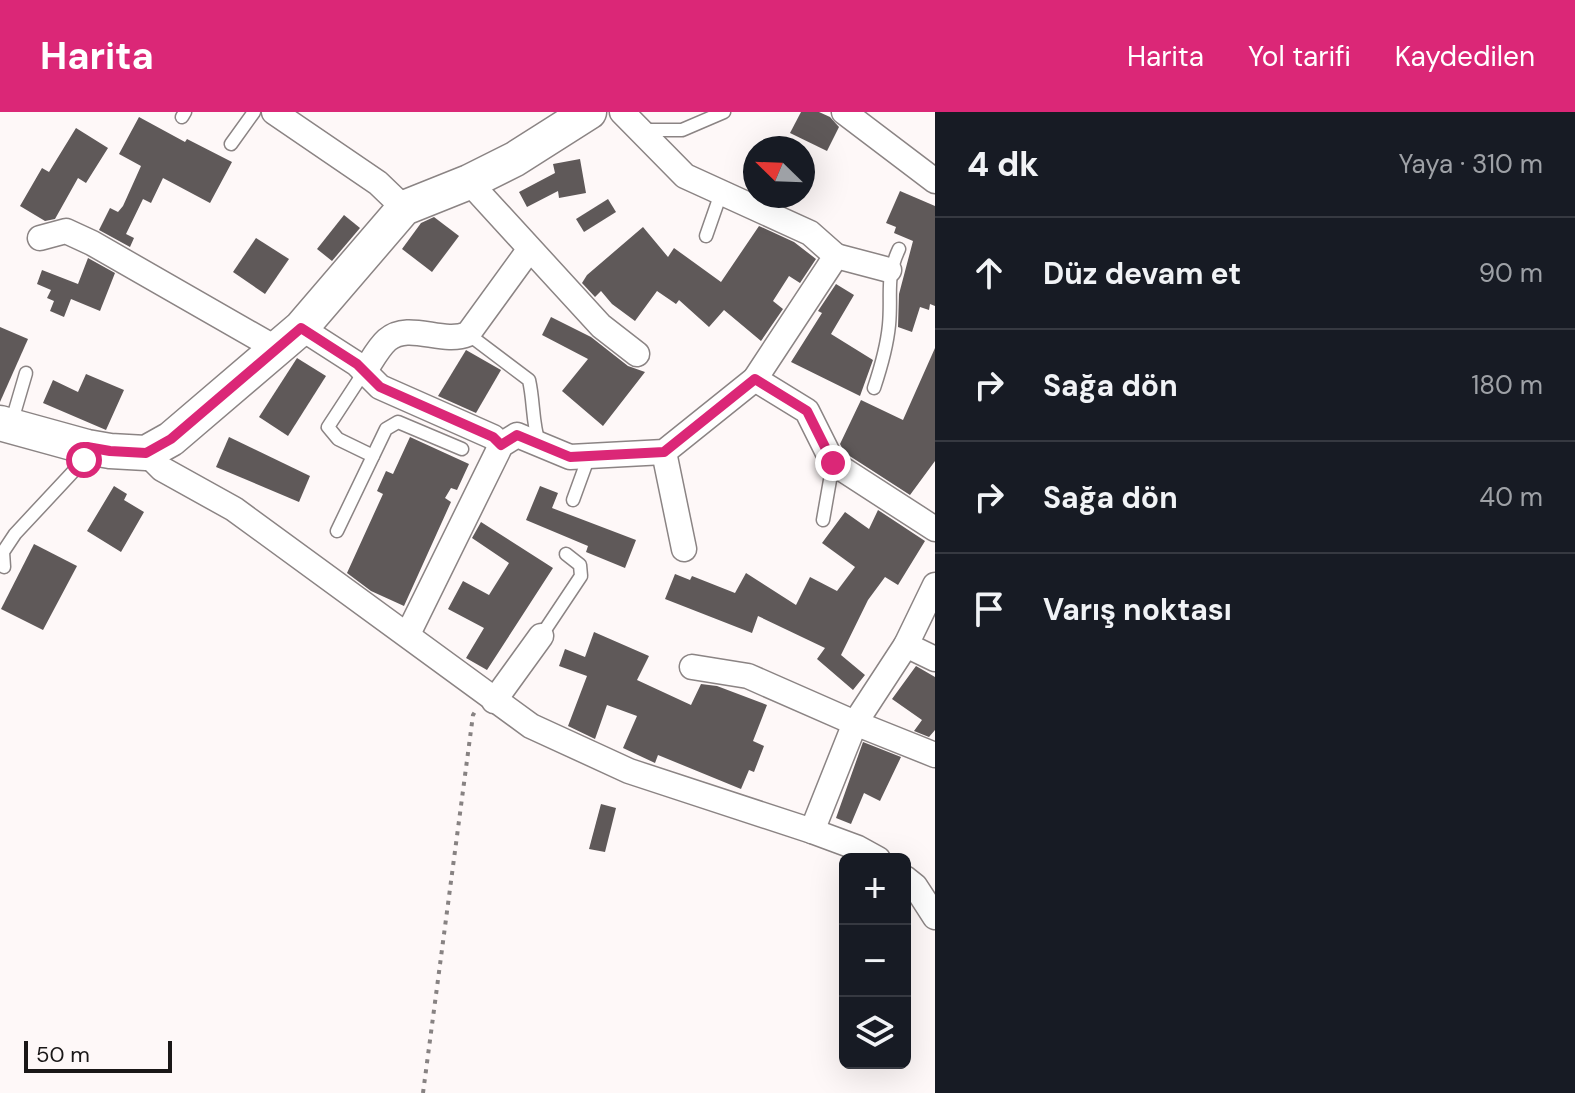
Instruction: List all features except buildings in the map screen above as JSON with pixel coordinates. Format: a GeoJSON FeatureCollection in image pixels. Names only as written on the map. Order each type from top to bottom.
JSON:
{"type":"FeatureCollection","features":[{"type":"Feature","properties":{"kind":"street"},"geometry":{"type":"LineString","coordinates":[[274,112],[378,183],[404,208]]}},
{"type":"Feature","properties":{"kind":"street"},"geometry":{"type":"LineString","coordinates":[[5,424],[87,447],[146,453],[171,439],[289,338],[404,208],[469,182],[515,159],[589,112]]}},
{"type":"Feature","properties":{"kind":"street"},"geometry":{"type":"LineString","coordinates":[[622,112],[685,176],[810,233],[836,256],[894,260]]}},
{"type":"Feature","properties":{"kind":"street"},"geometry":{"type":"LineString","coordinates":[[844,112],[935,181]]}},
{"type":"Feature","properties":{"kind":"street"},"geometry":{"type":"LineString","coordinates":[[469,182],[601,326],[637,354]]}},
{"type":"Feature","properties":{"kind":"street"},"geometry":{"type":"LineString","coordinates":[[40,238],[66,231],[364,372],[380,387],[493,437],[501,445]]}},
{"type":"Feature","properties":{"kind":"street"},"geometry":{"type":"LineString","coordinates":[[364,372],[386,341],[401,332],[457,339],[468,334],[529,250]]}},
{"type":"Feature","properties":{"kind":"street"},"geometry":{"type":"LineString","coordinates":[[408,634],[501,445],[517,435],[570,457],[664,452],[755,379],[836,256]]}},
{"type":"Feature","properties":{"kind":"street"},"geometry":{"type":"LineString","coordinates":[[755,379],[807,411],[833,463],[935,529]]}},
{"type":"Feature","properties":{"kind":"street"},"geometry":{"type":"LineString","coordinates":[[664,452],[684,549]]}},
{"type":"Feature","properties":{"kind":"street"},"geometry":{"type":"LineString","coordinates":[[146,453],[162,469],[234,509],[531,726],[629,771],[812,831],[867,853]]}},
{"type":"Feature","properties":{"kind":"street"},"geometry":{"type":"LineString","coordinates":[[812,831],[855,723],[906,645],[935,585]]}},
{"type":"Feature","properties":{"kind":"street"},"geometry":{"type":"LineString","coordinates":[[489,697],[541,636]]}},
{"type":"Feature","properties":{"kind":"street"},"geometry":{"type":"LineString","coordinates":[[906,645],[935,659]]}},
{"type":"Feature","properties":{"kind":"street"},"geometry":{"type":"LineString","coordinates":[[692,667],[748,676],[935,755]]}},
{"type":"Feature","properties":{"kind":"street"},"geometry":{"type":"LineString","coordinates":[[911,883],[935,917]]}},
{"type":"Feature","properties":{"kind":"lane"},"geometry":{"type":"LineString","coordinates":[[231,144],[254,112]]}},
{"type":"Feature","properties":{"kind":"lane"},"geometry":{"type":"LineString","coordinates":[[640,130],[682,130],[724,112]]}},
{"type":"Feature","properties":{"kind":"lane"},"geometry":{"type":"LineString","coordinates":[[706,236],[721,193]]}},
{"type":"Feature","properties":{"kind":"lane"},"geometry":{"type":"LineString","coordinates":[[874,388],[882,367],[889,327],[894,260]]}},
{"type":"Feature","properties":{"kind":"lane"},"geometry":{"type":"LineString","coordinates":[[468,334],[529,380],[534,427],[539,443]]}},
{"type":"Feature","properties":{"kind":"lane"},"geometry":{"type":"LineString","coordinates":[[364,372],[328,427],[338,439],[373,456]]}},
{"type":"Feature","properties":{"kind":"lane"},"geometry":{"type":"LineString","coordinates":[[5,424],[26,373]]}},
{"type":"Feature","properties":{"kind":"lane"},"geometry":{"type":"LineString","coordinates":[[337,531],[386,429],[398,422],[462,449]]}},
{"type":"Feature","properties":{"kind":"lane"},"geometry":{"type":"LineString","coordinates":[[4,567],[3,552],[15,534],[84,460],[87,447]]}},
{"type":"Feature","properties":{"kind":"lane"},"geometry":{"type":"LineString","coordinates":[[573,500],[589,456]]}},
{"type":"Feature","properties":{"kind":"lane"},"geometry":{"type":"LineString","coordinates":[[823,520],[833,463]]}},
{"type":"Feature","properties":{"kind":"lane"},"geometry":{"type":"LineString","coordinates":[[541,636],[581,576],[580,565],[566,554]]}},
{"type":"Feature","properties":{"kind":"path"},"geometry":{"type":"LineString","coordinates":[[423,1093],[473,715],[489,697]]}},
{"type":"Feature","properties":{"kind":"route"},"geometry":{"type":"LineString","coordinates":[[84,460],[87,447],[146,453],[171,439],[301,328],[357,364],[380,387],[493,437],[501,445],[517,435],[570,457],[664,452],[755,379],[807,411],[833,463]]}}]}
